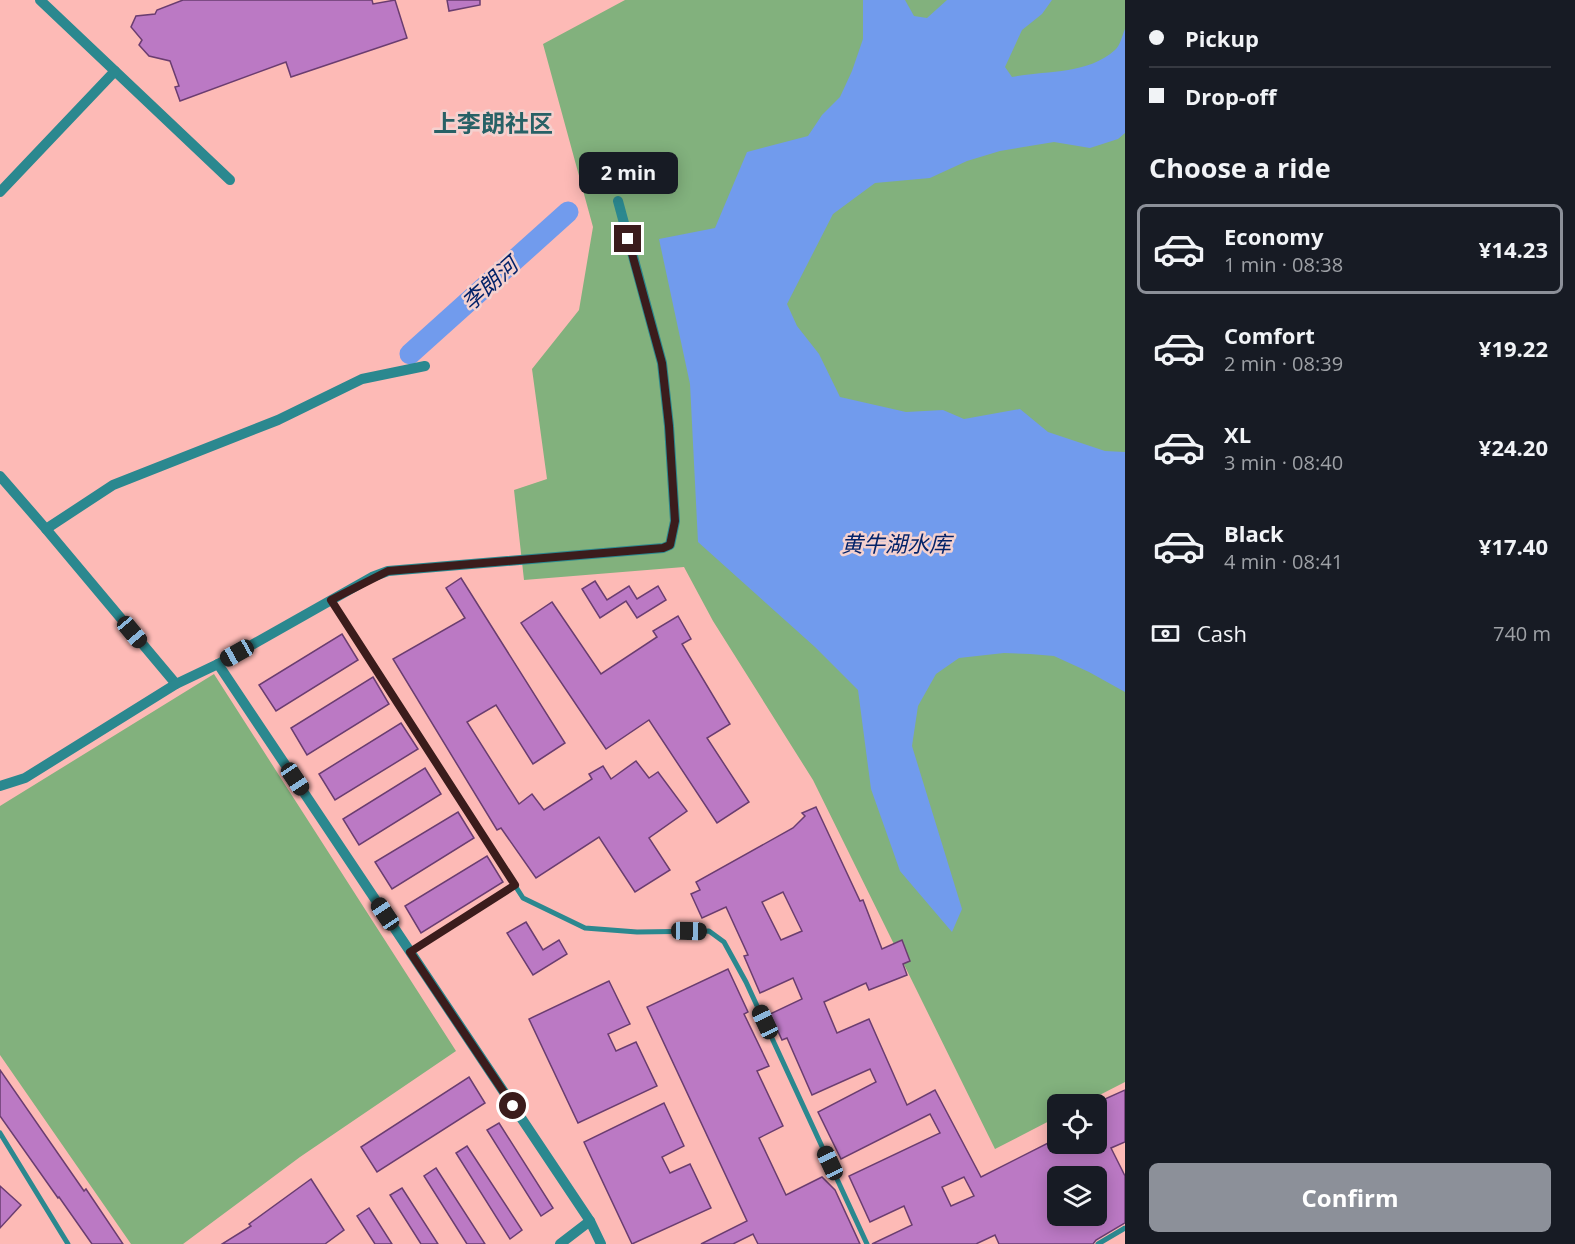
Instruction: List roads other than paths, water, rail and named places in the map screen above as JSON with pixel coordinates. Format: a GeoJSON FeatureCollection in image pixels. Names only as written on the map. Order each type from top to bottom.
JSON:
{"type":"FeatureCollection","features":[{"type":"Feature","properties":{"kind":"street"},"geometry":{"type":"LineString","coordinates":[[40,0],[230,180]]}},
{"type":"Feature","properties":{"kind":"street"},"geometry":{"type":"LineString","coordinates":[[0,192],[115,71]]}},
{"type":"Feature","properties":{"kind":"street"},"geometry":{"type":"LineString","coordinates":[[3,785],[25,778],[176,684],[218,664],[372,577],[394,570],[663,548],[670,545],[675,521],[669,426],[662,363],[618,201]]}},
{"type":"Feature","properties":{"kind":"street"},"geometry":{"type":"LineString","coordinates":[[46,529],[113,485],[278,420],[362,378],[425,366]]}},
{"type":"Feature","properties":{"kind":"street"},"geometry":{"type":"LineString","coordinates":[[0,476],[176,684]]}},
{"type":"Feature","properties":{"kind":"street"},"geometry":{"type":"LineString","coordinates":[[218,664],[590,1221],[601,1244]]}},
{"type":"Feature","properties":{"kind":"street"},"geometry":{"type":"LineString","coordinates":[[560,1244],[590,1221]]}},
{"type":"Feature","properties":{"kind":"lane"},"geometry":{"type":"LineString","coordinates":[[331,600],[523,898],[585,928],[638,932],[709,931],[724,942],[746,982],[867,1244]]}},
{"type":"Feature","properties":{"kind":"lane"},"geometry":{"type":"LineString","coordinates":[[410,952],[515,885]]}},
{"type":"Feature","properties":{"kind":"lane"},"geometry":{"type":"LineString","coordinates":[[0,1133],[69,1244]]}},
{"type":"Feature","properties":{"kind":"lane"},"geometry":{"type":"LineString","coordinates":[[1098,1244],[1125,1228]]}},
{"type":"Feature","properties":{"kind":"water","name":"黄牛湖水库"},"geometry":{"type":"Polygon","coordinates":[[[863,0],[905,0],[914,16],[927,18],[947,0],[1052,0],[1042,14],[1022,30],[1005,67],[1012,77],[1079,68],[1092,64],[1117,48],[1125,29],[1125,133],[1118,139],[1090,148],[1054,142],[1000,151],[967,161],[930,178],[875,183],[833,214],[787,304],[797,326],[819,354],[840,397],[906,412],[943,410],[964,419],[1020,409],[1048,432],[1105,451],[1125,452],[1125,692],[1054,656],[1004,653],[959,658],[936,674],[918,706],[912,746],[962,909],[952,932],[900,871],[871,789],[858,690],[815,647],[698,542],[690,384],[659,239],[715,228],[747,152],[808,136],[822,115],[840,97],[852,71],[863,39],[863,0]]]}},
{"type":"Feature","properties":{"kind":"waterway","name":"李朗河"},"geometry":{"type":"LineString","coordinates":[[410,354],[568,212]]}},
{"type":"Feature","properties":{"kind":"district","name":"上李朗社区"},"geometry":{"type":"Point","coordinates":[493,122]}}]}
